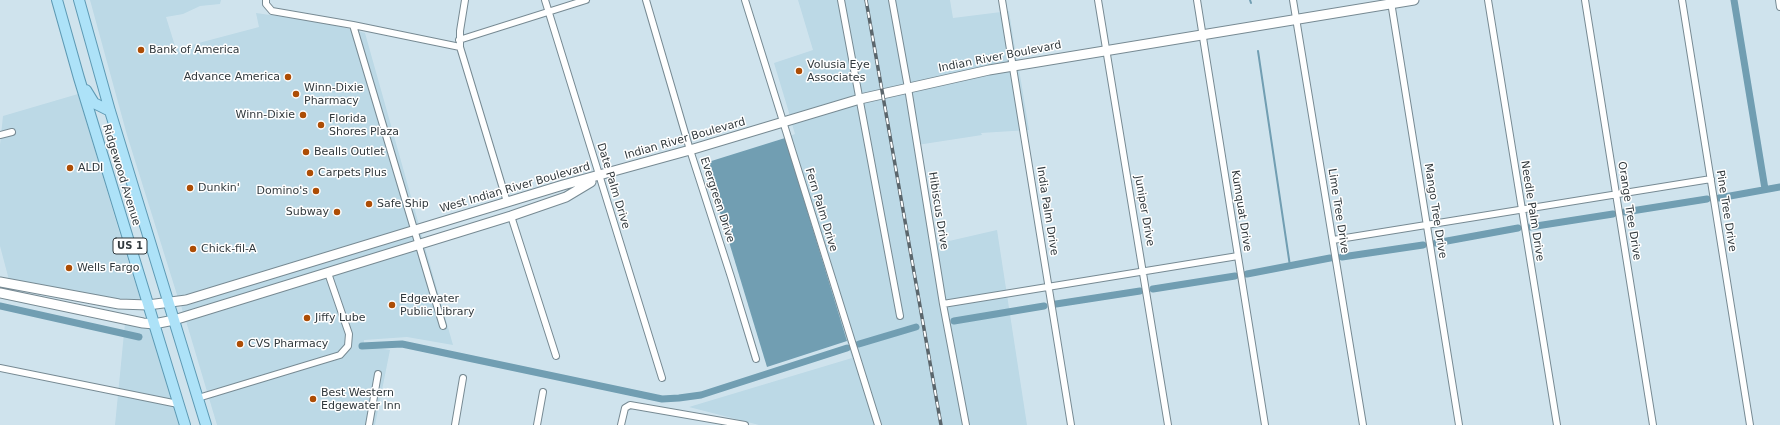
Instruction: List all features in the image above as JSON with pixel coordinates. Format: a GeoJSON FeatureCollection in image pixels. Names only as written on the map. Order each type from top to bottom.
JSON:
{"type":"FeatureCollection","features":[{"type":"Feature","properties":{"kind":"main road","name":"Ridgewood Avenue"},"geometry":{"type":"LineString","coordinates":[[57,0],[79,78],[185,425]]}},
{"type":"Feature","properties":{"kind":"main road","name":"Ridgewood Avenue"},"geometry":{"type":"LineString","coordinates":[[79,0],[110,111],[206,425]]}},
{"type":"Feature","properties":{"kind":"main road","name":"Indian River Boulevard"},"geometry":{"type":"LineString","coordinates":[[599,177],[860,99],[908,88],[1013,66],[1391,2],[1414,0]]}},
{"type":"Feature","properties":{"kind":"main road"},"geometry":{"type":"LineString","coordinates":[[79,78],[94,103],[110,111]]}},
{"type":"Feature","properties":{"kind":"main road","name":"West Indian River Boulevard"},"geometry":{"type":"LineString","coordinates":[[0,282],[125,305],[169,303],[186,300],[507,202],[599,177]]}},
{"type":"Feature","properties":{"kind":"main road","name":"West Indian River Boulevard"},"geometry":{"type":"LineString","coordinates":[[154,324],[174,320],[511,216],[566,197],[599,177]]}},
{"type":"Feature","properties":{"kind":"main road"},"geometry":{"type":"LineString","coordinates":[[0,293],[154,324]]}},
{"type":"Feature","properties":{"kind":"main road"},"geometry":{"type":"LineString","coordinates":[[87,311],[89,299]]}},
{"type":"Feature","properties":{"kind":"street"},"geometry":{"type":"LineString","coordinates":[[266,0],[266,4],[272,11],[353,24],[460,47]]}},
{"type":"Feature","properties":{"kind":"street"},"geometry":{"type":"LineString","coordinates":[[465,0],[459,40],[460,47],[507,202]]}},
{"type":"Feature","properties":{"kind":"street","name":"Date Palm Drive"},"geometry":{"type":"LineString","coordinates":[[545,0],[662,378]]}},
{"type":"Feature","properties":{"kind":"street"},"geometry":{"type":"LineString","coordinates":[[459,40],[586,0]]}},
{"type":"Feature","properties":{"kind":"street","name":"Evergreen Drive"},"geometry":{"type":"LineString","coordinates":[[646,0],[690,150],[756,359]]}},
{"type":"Feature","properties":{"kind":"street","name":"Fern Palm Drive"},"geometry":{"type":"LineString","coordinates":[[745,0],[878,425]]}},
{"type":"Feature","properties":{"kind":"street"},"geometry":{"type":"LineString","coordinates":[[841,0],[900,316]]}},
{"type":"Feature","properties":{"kind":"street","name":"Hibiscus Drive"},"geometry":{"type":"LineString","coordinates":[[892,0],[908,88],[943,304],[966,425]]}},
{"type":"Feature","properties":{"kind":"street","name":"India Palm Drive"},"geometry":{"type":"LineString","coordinates":[[1002,0],[1071,425]]}},
{"type":"Feature","properties":{"kind":"street","name":"Juniper Drive"},"geometry":{"type":"LineString","coordinates":[[1098,0],[1144,271],[1168,425]]}},
{"type":"Feature","properties":{"kind":"street","name":"Kumquat Drive"},"geometry":{"type":"LineString","coordinates":[[1197,0],[1265,425]]}},
{"type":"Feature","properties":{"kind":"street","name":"Lime Tree Drive"},"geometry":{"type":"LineString","coordinates":[[1293,0],[1363,425]]}},
{"type":"Feature","properties":{"kind":"street","name":"Needle Palm Drive"},"geometry":{"type":"LineString","coordinates":[[1488,0],[1557,425]]}},
{"type":"Feature","properties":{"kind":"street","name":"Orange Tree Drive"},"geometry":{"type":"LineString","coordinates":[[1585,0],[1653,425]]}},
{"type":"Feature","properties":{"kind":"street","name":"Pine Tree Drive"},"geometry":{"type":"LineString","coordinates":[[1682,0],[1750,425]]}},
{"type":"Feature","properties":{"kind":"street"},"geometry":{"type":"LineString","coordinates":[[1779,0],[1780,7]]}},
{"type":"Feature","properties":{"kind":"street","name":"Mango Tree Drive"},"geometry":{"type":"LineString","coordinates":[[1391,2],[1459,425]]}},
{"type":"Feature","properties":{"kind":"street"},"geometry":{"type":"LineString","coordinates":[[353,24],[443,326]]}},
{"type":"Feature","properties":{"kind":"street"},"geometry":{"type":"LineString","coordinates":[[0,135],[12,132]]}},
{"type":"Feature","properties":{"kind":"street"},"geometry":{"type":"LineString","coordinates":[[1333,240],[1711,179]]}},
{"type":"Feature","properties":{"kind":"street"},"geometry":{"type":"LineString","coordinates":[[511,216],[556,356]]}},
{"type":"Feature","properties":{"kind":"street"},"geometry":{"type":"LineString","coordinates":[[943,304],[1238,256]]}},
{"type":"Feature","properties":{"kind":"street"},"geometry":{"type":"LineString","coordinates":[[198,398],[340,354],[348,346],[349,334],[328,273]]}},
{"type":"Feature","properties":{"kind":"street"},"geometry":{"type":"LineString","coordinates":[[0,368],[178,404]]}},
{"type":"Feature","properties":{"kind":"street"},"geometry":{"type":"LineString","coordinates":[[369,425],[378,374]]}},
{"type":"Feature","properties":{"kind":"street"},"geometry":{"type":"LineString","coordinates":[[455,425],[463,378]]}},
{"type":"Feature","properties":{"kind":"street"},"geometry":{"type":"LineString","coordinates":[[537,425],[543,392]]}},
{"type":"Feature","properties":{"kind":"street"},"geometry":{"type":"LineString","coordinates":[[622,425],[625,408],[630,405],[744,425]]}},
{"type":"Feature","properties":{"kind":"shaded area"},"geometry":{"type":"Polygon","coordinates":[[[90,0],[221,0],[220,4],[200,6],[183,14],[166,17],[176,49],[259,27],[256,13],[326,23],[365,33],[419,225],[178,298],[127,135],[90,0]]]}},
{"type":"Feature","properties":{"kind":"shaded area"},"geometry":{"type":"Polygon","coordinates":[[[798,0],[950,0],[953,18],[1009,11],[1017,61],[904,85],[790,116],[774,63],[813,50],[798,0]]]}},
{"type":"Feature","properties":{"kind":"shaded area"},"geometry":{"type":"Polygon","coordinates":[[[1019,69],[1029,130],[981,133],[982,135],[917,145],[936,244],[997,230],[1027,425],[759,425],[689,407],[852,358],[785,138],[795,134],[792,124],[861,103],[990,74],[1019,69]]]}},
{"type":"Feature","properties":{"kind":"shaded area"},"geometry":{"type":"Polygon","coordinates":[[[78,94],[141,301],[119,300],[9,280],[0,246],[0,145],[3,116],[78,94]]]}},
{"type":"Feature","properties":{"kind":"shaded area"},"geometry":{"type":"Polygon","coordinates":[[[785,138],[847,341],[767,367],[705,163],[785,138]]]}},
{"type":"Feature","properties":{"kind":"shaded area"},"geometry":{"type":"Polygon","coordinates":[[[421,233],[423,240],[183,313],[181,305],[421,233]]]}},
{"type":"Feature","properties":{"kind":"shaded area"},"geometry":{"type":"Polygon","coordinates":[[[425,247],[453,345],[407,337],[364,340],[364,346],[390,350],[375,425],[217,425],[186,321],[425,247]]]}},
{"type":"Feature","properties":{"kind":"shaded area"},"geometry":{"type":"Polygon","coordinates":[[[125,323],[150,327],[181,425],[115,425],[125,323]]]}},
{"type":"Feature","properties":{"kind":"waterway"},"geometry":{"type":"LineString","coordinates":[[1734,0],[1765,189]]}},
{"type":"Feature","properties":{"kind":"waterway"},"geometry":{"type":"LineString","coordinates":[[1258,51],[1290,266]]}},
{"type":"Feature","properties":{"kind":"waterway"},"geometry":{"type":"LineString","coordinates":[[1719,198],[1780,187]]}},
{"type":"Feature","properties":{"kind":"waterway"},"geometry":{"type":"LineString","coordinates":[[1625,212],[1707,199]]}},
{"type":"Feature","properties":{"kind":"waterway"},"geometry":{"type":"LineString","coordinates":[[1530,227],[1613,214]]}},
{"type":"Feature","properties":{"kind":"waterway"},"geometry":{"type":"LineString","coordinates":[[1436,243],[1518,228]]}},
{"type":"Feature","properties":{"kind":"waterway"},"geometry":{"type":"LineString","coordinates":[[1342,257],[1423,245]]}},
{"type":"Feature","properties":{"kind":"waterway"},"geometry":{"type":"LineString","coordinates":[[1247,274],[1330,258]]}},
{"type":"Feature","properties":{"kind":"waterway"},"geometry":{"type":"LineString","coordinates":[[1153,289],[1235,276]]}},
{"type":"Feature","properties":{"kind":"waterway"},"geometry":{"type":"LineString","coordinates":[[1056,304],[1140,291]]}},
{"type":"Feature","properties":{"kind":"waterway"},"geometry":{"type":"LineString","coordinates":[[0,306],[139,337]]}},
{"type":"Feature","properties":{"kind":"waterway"},"geometry":{"type":"LineString","coordinates":[[954,321],[1044,306]]}},
{"type":"Feature","properties":{"kind":"waterway"},"geometry":{"type":"LineString","coordinates":[[859,344],[916,327]]}},
{"type":"Feature","properties":{"kind":"waterway"},"geometry":{"type":"LineString","coordinates":[[362,346],[402,344],[662,399],[701,395],[847,348]]}},
{"type":"Feature","properties":{"kind":"railway"},"geometry":{"type":"LineString","coordinates":[[866,0],[941,425]]}},
{"type":"Feature","properties":{"kind":"place","name":"Bank of America"},"geometry":{"type":"Point","coordinates":[141,50]}},
{"type":"Feature","properties":{"kind":"place","name":"Volusia Eye Associates"},"geometry":{"type":"Point","coordinates":[799,71]}},
{"type":"Feature","properties":{"kind":"place","name":"Advance America"},"geometry":{"type":"Point","coordinates":[288,77]}},
{"type":"Feature","properties":{"kind":"place","name":"Winn-Dixie Pharmacy"},"geometry":{"type":"Point","coordinates":[296,94]}},
{"type":"Feature","properties":{"kind":"place","name":"Winn-Dixie"},"geometry":{"type":"Point","coordinates":[303,115]}},
{"type":"Feature","properties":{"kind":"place","name":"Florida Shores Plaza"},"geometry":{"type":"Point","coordinates":[321,125]}},
{"type":"Feature","properties":{"kind":"place","name":"Bealls Outlet"},"geometry":{"type":"Point","coordinates":[306,152]}},
{"type":"Feature","properties":{"kind":"place","name":"ALDI"},"geometry":{"type":"Point","coordinates":[70,168]}},
{"type":"Feature","properties":{"kind":"place","name":"Carpets Plus"},"geometry":{"type":"Point","coordinates":[310,173]}},
{"type":"Feature","properties":{"kind":"place","name":"Dunkin'"},"geometry":{"type":"Point","coordinates":[190,188]}},
{"type":"Feature","properties":{"kind":"place","name":"Domino's"},"geometry":{"type":"Point","coordinates":[316,191]}},
{"type":"Feature","properties":{"kind":"place","name":"Safe Ship"},"geometry":{"type":"Point","coordinates":[369,204]}},
{"type":"Feature","properties":{"kind":"place","name":"Subway"},"geometry":{"type":"Point","coordinates":[337,212]}},
{"type":"Feature","properties":{"kind":"place","name":"Chick-fil-A"},"geometry":{"type":"Point","coordinates":[193,249]}},
{"type":"Feature","properties":{"kind":"place","name":"Wells Fargo"},"geometry":{"type":"Point","coordinates":[69,268]}},
{"type":"Feature","properties":{"kind":"place","name":"Edgewater Public Library"},"geometry":{"type":"Point","coordinates":[392,305]}},
{"type":"Feature","properties":{"kind":"place","name":"Jiffy Lube"},"geometry":{"type":"Point","coordinates":[307,318]}},
{"type":"Feature","properties":{"kind":"place","name":"CVS Pharmacy"},"geometry":{"type":"Point","coordinates":[240,344]}},
{"type":"Feature","properties":{"kind":"place","name":"Best Western Edgewater Inn"},"geometry":{"type":"Point","coordinates":[313,399]}}]}
